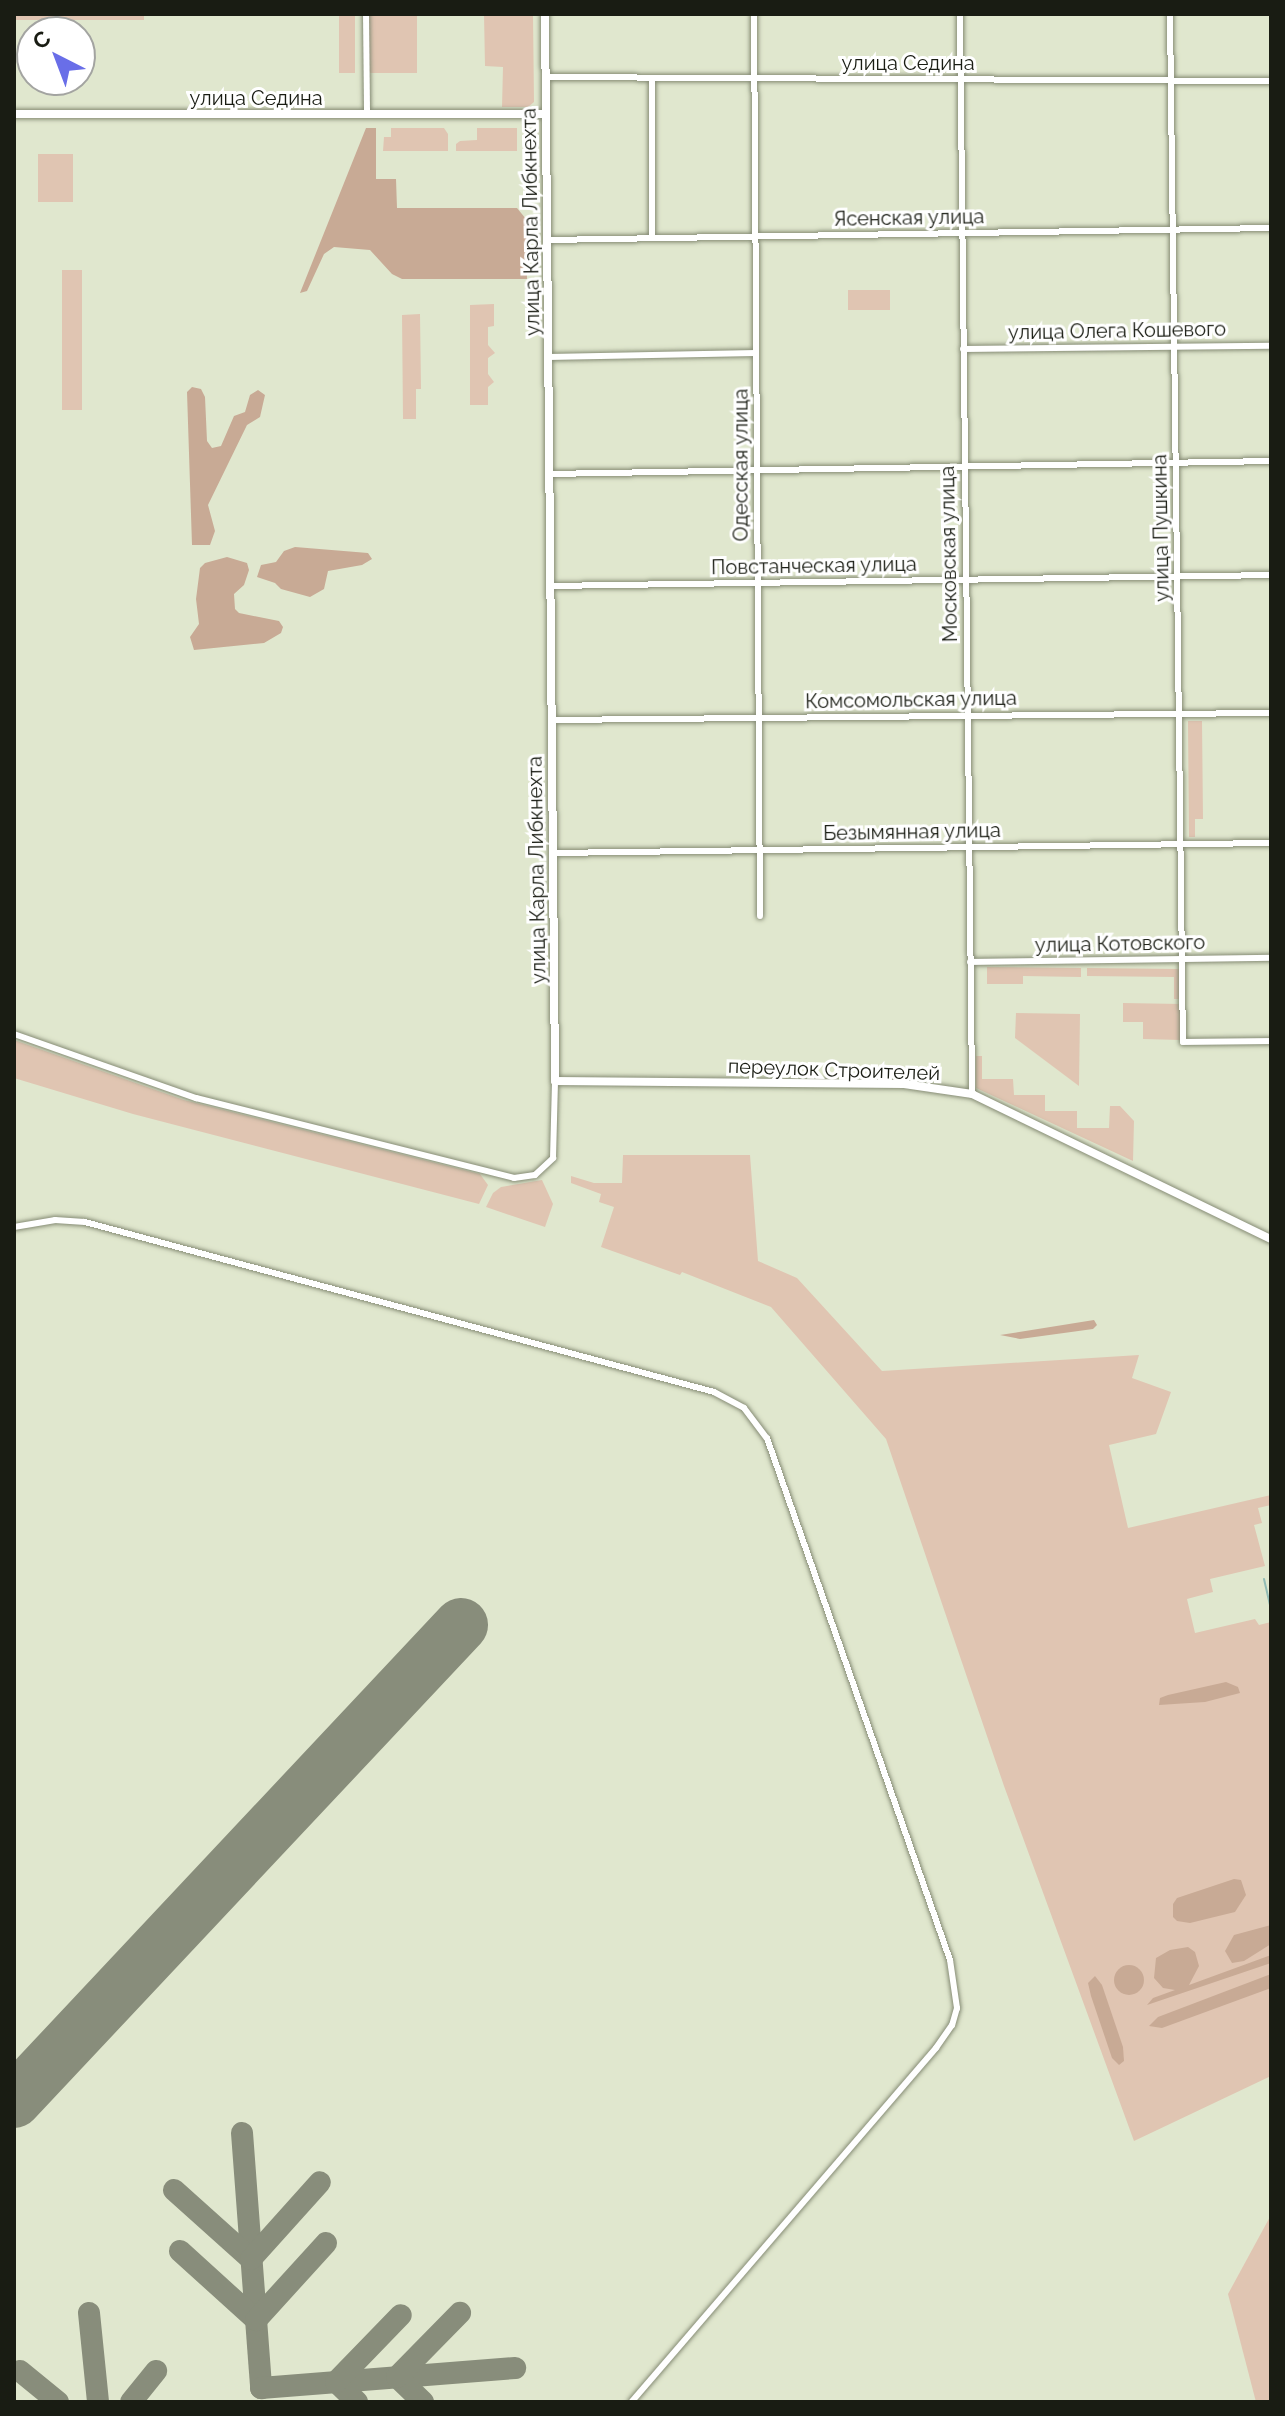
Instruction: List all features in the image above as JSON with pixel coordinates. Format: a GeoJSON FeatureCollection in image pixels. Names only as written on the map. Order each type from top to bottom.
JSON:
{"type":"FeatureCollection","features":[{"type":"Feature","properties":{"kind":"street"},"geometry":{"type":"LineString","coordinates":[[366,14],[367,114]]}},
{"type":"Feature","properties":{"kind":"street","name":"улица Карла Либкнехта"},"geometry":{"type":"LineString","coordinates":[[14,1034],[196,1098],[514,1178],[535,1175],[553,1158],[555,1081],[545,14]]}},
{"type":"Feature","properties":{"kind":"street","name":"Одесская улица"},"geometry":{"type":"LineString","coordinates":[[754,14],[760,916]]}},
{"type":"Feature","properties":{"kind":"street","name":"Московская улица"},"geometry":{"type":"LineString","coordinates":[[960,14],[972,1094]]}},
{"type":"Feature","properties":{"kind":"street","name":"улица Пушкина"},"geometry":{"type":"LineString","coordinates":[[1170,14],[1183,1042],[1271,1041]]}},
{"type":"Feature","properties":{"kind":"street","name":"улица Седина"},"geometry":{"type":"LineString","coordinates":[[545,77],[1271,81]]}},
{"type":"Feature","properties":{"kind":"street"},"geometry":{"type":"LineString","coordinates":[[652,78],[652,238]]}},
{"type":"Feature","properties":{"kind":"street","name":"улица Седина"},"geometry":{"type":"LineString","coordinates":[[14,114],[546,114]]}},
{"type":"Feature","properties":{"kind":"street","name":"Ясенская улица"},"geometry":{"type":"LineString","coordinates":[[547,240],[1271,228]]}},
{"type":"Feature","properties":{"kind":"street","name":"улица Олега Кошевого"},"geometry":{"type":"LineString","coordinates":[[963,349],[1271,346]]}},
{"type":"Feature","properties":{"kind":"street"},"geometry":{"type":"LineString","coordinates":[[548,357],[756,353]]}},
{"type":"Feature","properties":{"kind":"street"},"geometry":{"type":"LineString","coordinates":[[549,474],[1271,461]]}},
{"type":"Feature","properties":{"kind":"street","name":"Повстанческая улица"},"geometry":{"type":"LineString","coordinates":[[550,586],[1271,575]]}},
{"type":"Feature","properties":{"kind":"street","name":"Комсомольская улица"},"geometry":{"type":"LineString","coordinates":[[552,720],[1271,713]]}},
{"type":"Feature","properties":{"kind":"street","name":"Безымянная улица"},"geometry":{"type":"LineString","coordinates":[[553,853],[1271,843]]}},
{"type":"Feature","properties":{"kind":"street","name":"улица Котовского"},"geometry":{"type":"LineString","coordinates":[[970,962],[1271,958]]}},
{"type":"Feature","properties":{"kind":"street","name":"переулок Строителей"},"geometry":{"type":"LineString","coordinates":[[555,1081],[904,1084],[972,1094],[1271,1239]]}},
{"type":"Feature","properties":{"kind":"street"},"geometry":{"type":"LineString","coordinates":[[14,1227],[55,1220],[85,1222],[714,1392],[744,1408],[767,1438],[945,1945],[955,1982],[957,2008],[952,2025],[936,2048],[632,2402]]}},
{"type":"Feature","properties":{"kind":"shaded area"},"geometry":{"type":"Polygon","coordinates":[[[14,14],[144,14],[144,20],[96,20],[96,16],[16,16],[14,20],[14,14]]]}},
{"type":"Feature","properties":{"kind":"shaded area"},"geometry":{"type":"Polygon","coordinates":[[[339,14],[355,14],[355,73],[339,73],[339,14]]]}},
{"type":"Feature","properties":{"kind":"shaded area"},"geometry":{"type":"Polygon","coordinates":[[[368,14],[417,14],[417,73],[368,73],[368,14]]]}},
{"type":"Feature","properties":{"kind":"shaded area"},"geometry":{"type":"Polygon","coordinates":[[[484,14],[533,14],[534,102],[528,107],[502,107],[503,67],[485,66],[484,14]]]}},
{"type":"Feature","properties":{"kind":"shaded area"},"geometry":{"type":"Polygon","coordinates":[[[366,128],[376,128],[376,179],[396,179],[397,208],[517,208],[526,219],[527,279],[402,279],[392,274],[370,250],[334,247],[324,254],[307,291],[300,293],[366,128]]]}},
{"type":"Feature","properties":{"kind":"shaded area"},"geometry":{"type":"Polygon","coordinates":[[[391,128],[444,128],[448,134],[448,151],[383,151],[384,137],[391,137],[391,128]]]}},
{"type":"Feature","properties":{"kind":"shaded area"},"geometry":{"type":"Polygon","coordinates":[[[477,128],[517,128],[517,151],[456,151],[456,144],[460,141],[477,140],[477,128]]]}},
{"type":"Feature","properties":{"kind":"shaded area"},"geometry":{"type":"Polygon","coordinates":[[[38,154],[73,154],[73,202],[38,202],[38,154]]]}},
{"type":"Feature","properties":{"kind":"shaded area"},"geometry":{"type":"Polygon","coordinates":[[[62,270],[82,270],[82,410],[62,410],[62,270]]]}},
{"type":"Feature","properties":{"kind":"shaded area"},"geometry":{"type":"Polygon","coordinates":[[[848,290],[890,290],[890,310],[848,310],[848,290]]]}},
{"type":"Feature","properties":{"kind":"shaded area"},"geometry":{"type":"Polygon","coordinates":[[[494,304],[494,326],[488,327],[488,345],[495,353],[488,358],[488,374],[494,382],[488,387],[488,405],[470,405],[470,305],[494,304]]]}},
{"type":"Feature","properties":{"kind":"shaded area"},"geometry":{"type":"Polygon","coordinates":[[[420,314],[421,389],[416,389],[416,419],[403,419],[402,315],[420,314]]]}},
{"type":"Feature","properties":{"kind":"shaded area"},"geometry":{"type":"Polygon","coordinates":[[[192,387],[201,389],[205,397],[207,441],[212,448],[221,446],[234,416],[245,412],[250,395],[258,390],[265,395],[260,417],[247,425],[208,505],[215,531],[210,545],[192,545],[187,392],[192,387]]]}},
{"type":"Feature","properties":{"kind":"shaded area"},"geometry":{"type":"Polygon","coordinates":[[[295,547],[368,553],[372,559],[362,565],[328,571],[324,589],[310,597],[281,589],[275,583],[257,577],[261,565],[276,562],[284,551],[295,547]]]}},
{"type":"Feature","properties":{"kind":"shaded area"},"geometry":{"type":"Polygon","coordinates":[[[227,557],[247,563],[249,570],[244,585],[234,594],[235,609],[239,613],[279,621],[283,627],[281,633],[264,643],[194,650],[190,637],[199,624],[196,599],[200,568],[205,563],[227,557]]]}},
{"type":"Feature","properties":{"kind":"shaded area"},"geometry":{"type":"Polygon","coordinates":[[[1188,721],[1202,721],[1203,819],[1195,819],[1195,837],[1189,837],[1188,721]]]}},
{"type":"Feature","properties":{"kind":"shaded area"},"geometry":{"type":"Polygon","coordinates":[[[987,967],[1081,968],[1081,977],[1023,976],[1023,984],[987,984],[987,967]]]}},
{"type":"Feature","properties":{"kind":"shaded area"},"geometry":{"type":"Polygon","coordinates":[[[1087,968],[1181,969],[1181,999],[1174,999],[1174,977],[1087,976],[1087,968]]]}},
{"type":"Feature","properties":{"kind":"shaded area"},"geometry":{"type":"Polygon","coordinates":[[[1123,1003],[1182,1004],[1181,1040],[1143,1039],[1143,1022],[1123,1022],[1123,1003]]]}},
{"type":"Feature","properties":{"kind":"shaded area"},"geometry":{"type":"Polygon","coordinates":[[[1016,1013],[1080,1014],[1079,1086],[1015,1038],[1016,1013]]]}},
{"type":"Feature","properties":{"kind":"shaded area"},"geometry":{"type":"Polygon","coordinates":[[[14,1040],[184,1100],[480,1174],[488,1185],[479,1204],[133,1114],[14,1078],[14,1040]]]}},
{"type":"Feature","properties":{"kind":"shaded area"},"geometry":{"type":"Polygon","coordinates":[[[976,1056],[982,1056],[982,1079],[1013,1079],[1014,1095],[1045,1095],[1045,1111],[1077,1111],[1077,1128],[1109,1128],[1110,1106],[1120,1106],[1134,1121],[1133,1161],[976,1088],[976,1056]]]}},
{"type":"Feature","properties":{"kind":"shaded area"},"geometry":{"type":"Polygon","coordinates":[[[623,1155],[750,1155],[758,1261],[797,1278],[882,1371],[1139,1355],[1132,1378],[1171,1392],[1156,1434],[1109,1445],[1128,1528],[1271,1495],[1271,1505],[1258,1508],[1262,1523],[1254,1525],[1265,1566],[1210,1579],[1213,1592],[1187,1599],[1195,1633],[1255,1619],[1259,1625],[1271,1622],[1271,2076],[1134,2141],[1004,1786],[886,1439],[771,1307],[682,1272],[680,1275],[601,1247],[614,1207],[599,1202],[601,1194],[571,1183],[571,1176],[594,1183],[622,1183],[623,1155]]]}},
{"type":"Feature","properties":{"kind":"shaded area"},"geometry":{"type":"Polygon","coordinates":[[[542,1180],[553,1204],[545,1227],[486,1207],[493,1193],[501,1187],[542,1180]]]}},
{"type":"Feature","properties":{"kind":"shaded area"},"geometry":{"type":"Polygon","coordinates":[[[1094,1320],[1097,1325],[1093,1329],[1020,1339],[1000,1335],[1094,1320]]]}},
{"type":"Feature","properties":{"kind":"shaded area"},"geometry":{"type":"Polygon","coordinates":[[[1226,1682],[1238,1687],[1240,1693],[1205,1702],[1159,1705],[1160,1698],[1168,1695],[1226,1682]]]}},
{"type":"Feature","properties":{"kind":"shaded area"},"geometry":{"type":"Polygon","coordinates":[[[1234,1879],[1241,1880],[1246,1895],[1235,1912],[1190,1923],[1177,1921],[1173,1917],[1173,1904],[1177,1898],[1234,1879]]]}},
{"type":"Feature","properties":{"kind":"shaded area"},"geometry":{"type":"Polygon","coordinates":[[[1271,1925],[1271,1944],[1244,1961],[1232,1963],[1225,1951],[1234,1935],[1271,1925]]]}},
{"type":"Feature","properties":{"kind":"shaded area"},"geometry":{"type":"Polygon","coordinates":[[[1188,1947],[1195,1952],[1199,1966],[1189,1985],[1271,1955],[1271,1963],[1147,2005],[1153,1998],[1175,1990],[1163,1988],[1154,1978],[1156,1958],[1170,1950],[1188,1947]]]}},
{"type":"Feature","properties":{"kind":"shaded area"},"geometry":{"type":"Polygon","coordinates":[[[1129,1965],[1135,1966],[1143,1974],[1143,1986],[1135,1994],[1129,1995],[1123,1994],[1115,1986],[1114,1980],[1115,1974],[1123,1966],[1129,1965]]]}},
{"type":"Feature","properties":{"kind":"shaded area"},"geometry":{"type":"Polygon","coordinates":[[[1271,1974],[1271,1988],[1162,2028],[1149,2026],[1158,2017],[1271,1974]]]}},
{"type":"Feature","properties":{"kind":"shaded area"},"geometry":{"type":"Polygon","coordinates":[[[1095,1976],[1102,1985],[1123,2047],[1124,2061],[1119,2065],[1112,2058],[1091,1996],[1088,1983],[1095,1976]]]}},
{"type":"Feature","properties":{"kind":"shaded area"},"geometry":{"type":"Polygon","coordinates":[[[1271,2215],[1271,2402],[1256,2402],[1228,2294],[1271,2215]]]}},
{"type":"Feature","properties":{"kind":"waterway"},"geometry":{"type":"LineString","coordinates":[[1264,1579],[1271,1610]]}},
{"type":"Feature","properties":{"kind":"taxiway"},"geometry":{"type":"LineString","coordinates":[[242,2133],[261,2388],[515,2368]]}},
{"type":"Feature","properties":{"kind":"taxiway"},"geometry":{"type":"LineString","coordinates":[[174,2190],[251,2259],[320,2182]]}},
{"type":"Feature","properties":{"kind":"taxiway"},"geometry":{"type":"LineString","coordinates":[[180,2251],[256,2320],[326,2243]]}},
{"type":"Feature","properties":{"kind":"taxiway"},"geometry":{"type":"LineString","coordinates":[[89,2313],[98,2402]]}},
{"type":"Feature","properties":{"kind":"taxiway"},"geometry":{"type":"LineString","coordinates":[[423,2402],[397,2377],[460,2313]]}},
{"type":"Feature","properties":{"kind":"taxiway"},"geometry":{"type":"LineString","coordinates":[[357,2402],[336,2382],[401,2315]]}},
{"type":"Feature","properties":{"kind":"taxiway"},"geometry":{"type":"LineString","coordinates":[[20,2371],[58,2402]]}},
{"type":"Feature","properties":{"kind":"taxiway"},"geometry":{"type":"LineString","coordinates":[[131,2402],[156,2371]]}},
{"type":"Feature","properties":{"kind":"runway"},"geometry":{"type":"LineString","coordinates":[[14,2101],[461,1625]]}}]}
